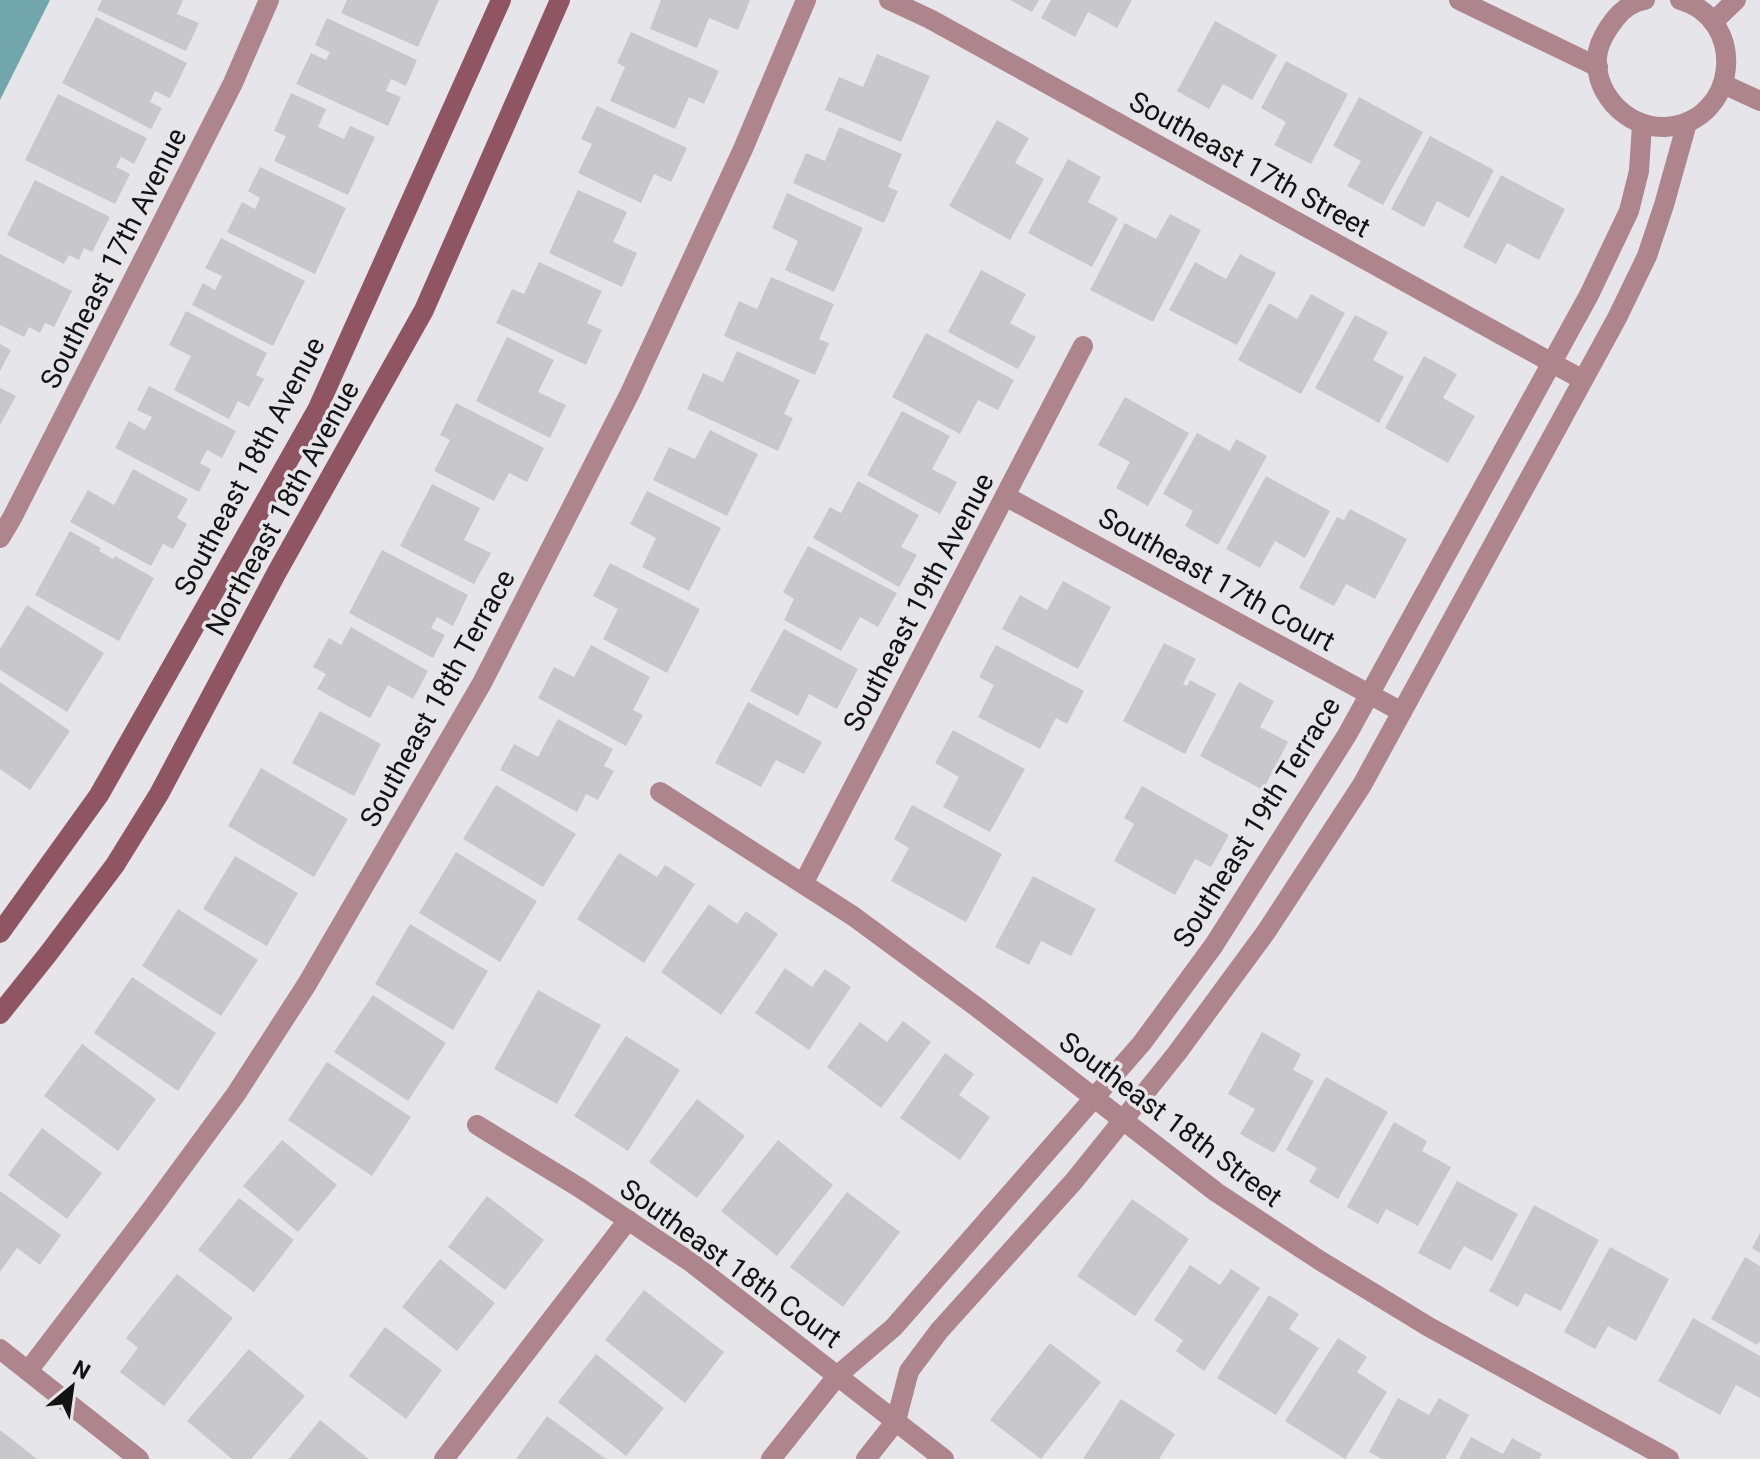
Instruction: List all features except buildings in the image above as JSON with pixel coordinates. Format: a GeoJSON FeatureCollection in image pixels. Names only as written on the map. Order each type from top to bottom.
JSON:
{"type":"FeatureCollection","features":[{"type":"Feature","properties":{"kind":"street","name":"Southeast 17th Avenue"},"geometry":{"type":"LineString","coordinates":[[0,538],[212,125],[269,0]]}},
{"type":"Feature","properties":{"kind":"street","name":"Southeast 18th Avenue"},"geometry":{"type":"LineString","coordinates":[[0,933],[99,795],[317,410],[501,0]]}},
{"type":"Feature","properties":{"kind":"street","name":"Northeast 18th Avenue"},"geometry":{"type":"LineString","coordinates":[[0,1014],[115,865],[159,794],[277,572],[424,310],[560,0]]}},
{"type":"Feature","properties":{"kind":"street","name":"Southeast 18th Terrace"},"geometry":{"type":"LineString","coordinates":[[28,1371],[236,1094],[307,984],[482,683],[630,393],[743,149],[806,0]]}},
{"type":"Feature","properties":{"kind":"street","name":"Southeast 17th Street"},"geometry":{"type":"LineString","coordinates":[[889,0],[930,19],[1583,380]]}},
{"type":"Feature","properties":{"kind":"street"},"geometry":{"type":"LineString","coordinates":[[1459,0],[1598,67]]}},
{"type":"Feature","properties":{"kind":"street"},"geometry":{"type":"LineString","coordinates":[[1641,0],[1620,12],[1605,31],[1597,53],[1598,76],[1607,97],[1622,113],[1642,124],[1664,127],[1687,123],[1706,111],[1720,93],[1727,71],[1726,49],[1713,22],[1702,11],[1680,0]]}},
{"type":"Feature","properties":{"kind":"street"},"geometry":{"type":"LineString","coordinates":[[1713,22],[1736,0]]}},
{"type":"Feature","properties":{"kind":"street"},"geometry":{"type":"LineString","coordinates":[[1723,84],[1760,101]]}},
{"type":"Feature","properties":{"kind":"street"},"geometry":{"type":"LineString","coordinates":[[866,1459],[896,1421],[909,1371],[939,1331],[1074,1181],[1177,1053],[1266,932],[1362,785],[1617,318],[1647,256],[1687,123]]}},
{"type":"Feature","properties":{"kind":"street","name":"Southeast 19th Terrace"},"geometry":{"type":"LineString","coordinates":[[776,1457],[838,1375],[894,1327],[1142,1043],[1214,945],[1347,735],[1589,295],[1629,211],[1639,171],[1642,124]]}},
{"type":"Feature","properties":{"kind":"street","name":"Southeast 19th Avenue"},"geometry":{"type":"LineString","coordinates":[[803,884],[1083,346]]}},
{"type":"Feature","properties":{"kind":"street","name":"Southeast 17th Court"},"geometry":{"type":"LineString","coordinates":[[1005,496],[1402,712]]}},
{"type":"Feature","properties":{"kind":"street","name":"Southeast 18th Street"},"geometry":{"type":"LineString","coordinates":[[660,792],[853,916],[1216,1192],[1429,1327],[1669,1459]]}},
{"type":"Feature","properties":{"kind":"street","name":"Southeast 18th Court"},"geometry":{"type":"LineString","coordinates":[[477,1125],[580,1188],[692,1263],[944,1459]]}},
{"type":"Feature","properties":{"kind":"street"},"geometry":{"type":"LineString","coordinates":[[444,1459],[628,1220]]}},
{"type":"Feature","properties":{"kind":"street"},"geometry":{"type":"LineString","coordinates":[[0,1349],[139,1459]]}},
{"type":"Feature","properties":{"kind":"water"},"geometry":{"type":"Polygon","coordinates":[[[0,0],[50,0],[0,100],[0,0]]]}}]}
